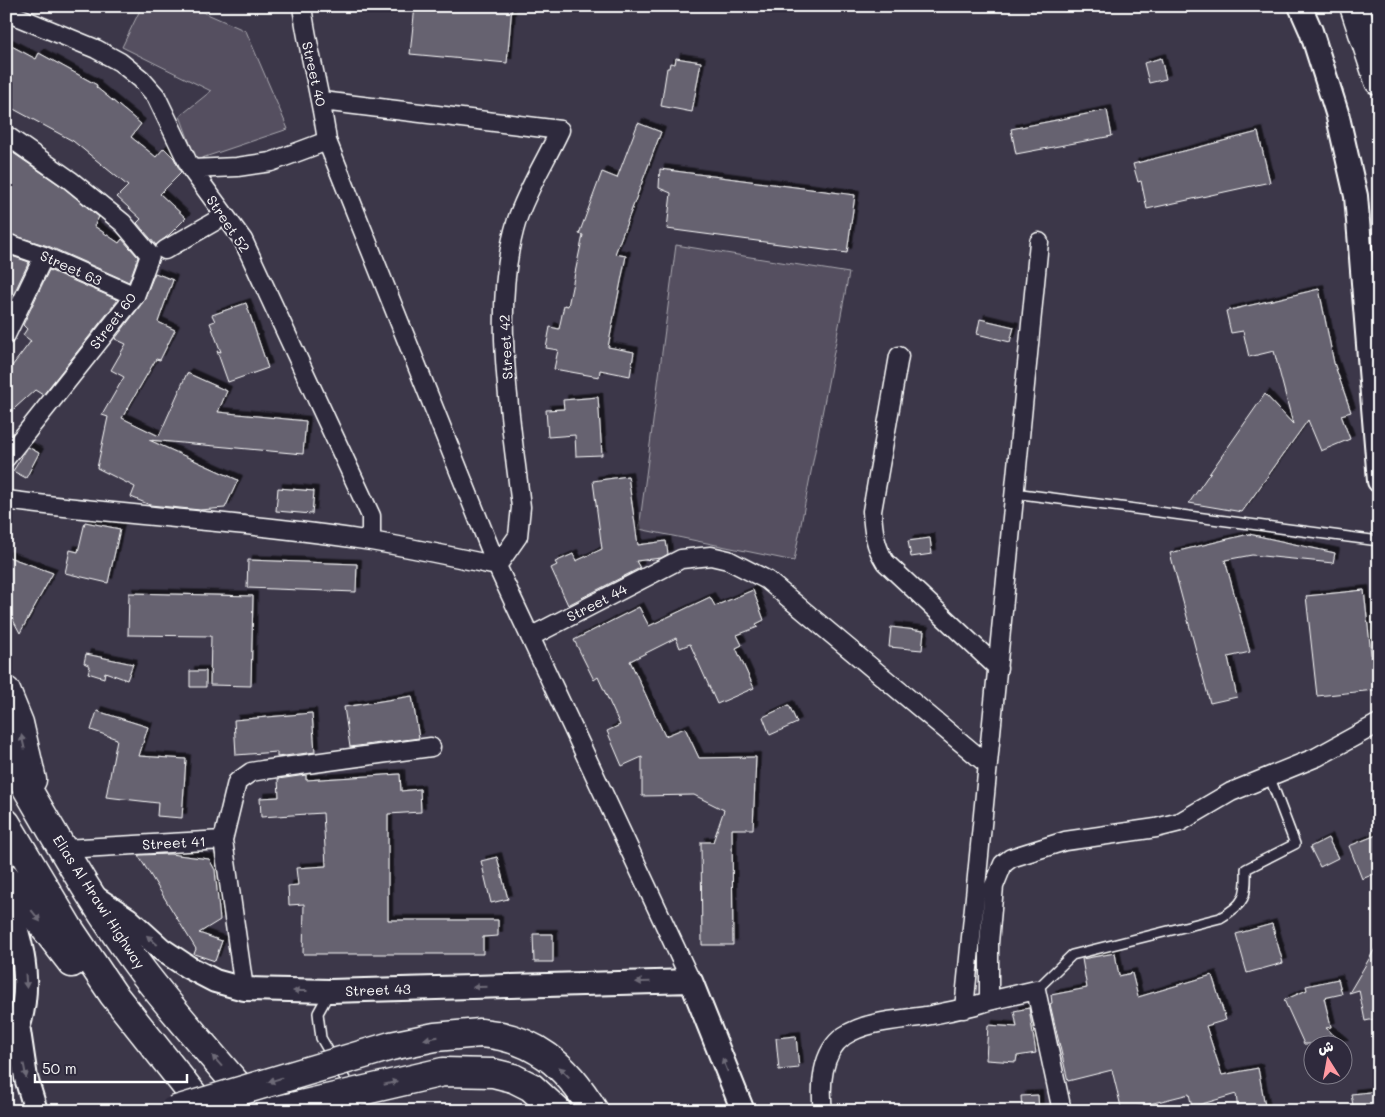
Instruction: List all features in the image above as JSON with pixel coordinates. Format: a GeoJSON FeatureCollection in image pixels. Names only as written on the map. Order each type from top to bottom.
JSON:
{"type":"FeatureCollection","features":[{"type":"Feature","properties":{"kind":"highway"},"geometry":{"type":"LineString","coordinates":[[1354,6],[1379,81]]}},
{"type":"Feature","properties":{"kind":"highway"},"geometry":{"type":"LineString","coordinates":[[6,691],[19,723],[38,806]]}},
{"type":"Feature","properties":{"kind":"highway","name":"Elias Al Hrawi Highway"},"geometry":{"type":"LineString","coordinates":[[6,753],[93,896],[143,971],[196,1038],[260,1111]]}},
{"type":"Feature","properties":{"kind":"highway"},"geometry":{"type":"LineString","coordinates":[[6,823],[68,927],[113,994],[206,1111]]}},
{"type":"Feature","properties":{"kind":"highway"},"geometry":{"type":"LineString","coordinates":[[6,878],[88,983],[123,1023],[170,1068]]}},
{"type":"Feature","properties":{"kind":"highway"},"geometry":{"type":"LineString","coordinates":[[173,1111],[391,1046],[435,1037],[480,1033],[510,1037],[540,1051],[577,1085],[594,1111]]}},
{"type":"Feature","properties":{"kind":"highway"},"geometry":{"type":"LineString","coordinates":[[275,1111],[435,1073],[475,1071],[493,1073],[522,1082],[531,1087],[557,1111]]}},
{"type":"Feature","properties":{"kind":"street","name":"Street 40"},"geometry":{"type":"LineString","coordinates":[[302,6],[306,43],[322,102],[327,141],[497,566],[692,981]]}},
{"type":"Feature","properties":{"kind":"street"},"geometry":{"type":"LineString","coordinates":[[1300,6],[1311,31],[1337,113],[1356,196],[1379,481]]}},
{"type":"Feature","properties":{"kind":"street","name":"Street 52"},"geometry":{"type":"LineString","coordinates":[[6,12],[96,49],[120,62],[141,79],[156,96],[191,169],[243,240],[334,432],[371,516],[371,541]]}},
{"type":"Feature","properties":{"kind":"street","name":"Street 42"},"geometry":{"type":"LineString","coordinates":[[322,102],[560,130],[518,220],[507,268],[503,319],[521,507],[518,536],[497,566]]}},
{"type":"Feature","properties":{"kind":"street","name":"Street 60"},"geometry":{"type":"LineString","coordinates":[[6,135],[70,180],[122,223],[150,255],[135,296],[6,458]]}},
{"type":"Feature","properties":{"kind":"street"},"geometry":{"type":"LineString","coordinates":[[191,169],[237,167],[271,162],[327,141]]}},
{"type":"Feature","properties":{"kind":"street"},"geometry":{"type":"LineString","coordinates":[[165,250],[224,216]]}},
{"type":"Feature","properties":{"kind":"street"},"geometry":{"type":"LineString","coordinates":[[964,1009],[1039,242]]}},
{"type":"Feature","properties":{"kind":"street","name":"Street 63"},"geometry":{"type":"LineString","coordinates":[[6,243],[44,256],[135,296]]}},
{"type":"Feature","properties":{"kind":"street"},"geometry":{"type":"LineString","coordinates":[[6,335],[44,256]]}},
{"type":"Feature","properties":{"kind":"street"},"geometry":{"type":"LineString","coordinates":[[899,356],[872,511],[873,532],[878,550],[885,562],[998,668]]}},
{"type":"Feature","properties":{"kind":"street"},"geometry":{"type":"LineString","coordinates":[[6,500],[70,509],[192,519],[371,541],[497,566]]}},
{"type":"Feature","properties":{"kind":"street","name":"Street 44"},"geometry":{"type":"LineString","coordinates":[[530,637],[682,559],[711,556],[728,560],[767,580],[988,765]]}},
{"type":"Feature","properties":{"kind":"street"},"geometry":{"type":"LineString","coordinates":[[989,1001],[989,943],[994,886],[1003,864],[1028,851],[1064,840],[1156,828],[1180,822],[1231,792],[1270,778],[1317,757],[1379,723]]}},
{"type":"Feature","properties":{"kind":"street"},"geometry":{"type":"LineString","coordinates":[[223,840],[237,782],[251,772],[431,747]]}},
{"type":"Feature","properties":{"kind":"street","name":"Street 41"},"geometry":{"type":"LineString","coordinates":[[64,849],[223,840],[244,989]]}},
{"type":"Feature","properties":{"kind":"street","name":"Street 43"},"geometry":{"type":"LineString","coordinates":[[93,896],[128,919],[161,949],[188,968],[215,981],[244,989],[330,991],[692,981]]}},
{"type":"Feature","properties":{"kind":"street"},"geometry":{"type":"LineString","coordinates":[[6,900],[14,918],[25,966],[27,992],[24,1016],[6,1058]]}},
{"type":"Feature","properties":{"kind":"street"},"geometry":{"type":"LineString","coordinates":[[692,981],[744,1111]]}},
{"type":"Feature","properties":{"kind":"street"},"geometry":{"type":"LineString","coordinates":[[823,1111],[822,1097],[826,1061],[834,1046],[844,1036],[889,1022],[964,1009],[1036,990],[1062,1111]]}},
{"type":"Feature","properties":{"kind":"street"},"geometry":{"type":"LineString","coordinates":[[19,1030],[26,1078],[36,1111]]}},
{"type":"Feature","properties":{"kind":"lane"},"geometry":{"type":"LineString","coordinates":[[1014,493],[1379,541]]}},
{"type":"Feature","properties":{"kind":"lane"},"geometry":{"type":"LineString","coordinates":[[1036,990],[1072,955],[1220,918],[1233,911],[1241,903],[1247,890],[1246,868],[1294,844],[1270,778]]}},
{"type":"Feature","properties":{"kind":"lane"},"geometry":{"type":"LineString","coordinates":[[330,991],[318,1012],[321,1038],[363,1110]]}},
{"type":"Feature","properties":{"kind":"shaded area"},"geometry":{"type":"Polygon","coordinates":[[[142,6],[189,6],[246,31],[288,129],[196,160],[180,116],[211,91],[122,47],[142,6]]]}},
{"type":"Feature","properties":{"kind":"shaded area"},"geometry":{"type":"Polygon","coordinates":[[[676,245],[849,273],[794,561],[639,529],[676,245]]]}},
{"type":"Feature","properties":{"kind":"building"},"geometry":{"type":"Polygon","coordinates":[[[415,6],[512,6],[507,63],[410,54],[415,6]]]}},
{"type":"Feature","properties":{"kind":"building"},"geometry":{"type":"Polygon","coordinates":[[[6,43],[36,59],[39,53],[97,85],[96,87],[141,124],[131,137],[156,157],[164,148],[174,158],[181,173],[160,194],[186,218],[169,235],[156,245],[137,223],[141,219],[117,197],[128,186],[73,141],[6,105],[6,43]]]}},
{"type":"Feature","properties":{"kind":"building"},"geometry":{"type":"Polygon","coordinates":[[[676,58],[701,62],[692,112],[661,106],[667,68],[669,68],[670,63],[675,64],[676,58]]]}},
{"type":"Feature","properties":{"kind":"building"},"geometry":{"type":"Polygon","coordinates":[[[1161,58],[1166,79],[1149,83],[1144,63],[1161,58]]]}},
{"type":"Feature","properties":{"kind":"building"},"geometry":{"type":"Polygon","coordinates":[[[1107,110],[1112,136],[1016,154],[1011,129],[1107,110]]]}},
{"type":"Feature","properties":{"kind":"building"},"geometry":{"type":"Polygon","coordinates":[[[638,123],[661,132],[615,254],[626,256],[608,347],[634,352],[630,376],[600,370],[599,377],[554,369],[558,350],[546,348],[550,327],[559,329],[564,305],[568,306],[583,235],[579,234],[602,172],[617,178],[638,123]]]}},
{"type":"Feature","properties":{"kind":"building"},"geometry":{"type":"Polygon","coordinates":[[[1258,132],[1270,182],[1147,209],[1141,181],[1138,182],[1133,164],[1258,132]]]}},
{"type":"Feature","properties":{"kind":"building"},"geometry":{"type":"Polygon","coordinates":[[[6,148],[64,188],[99,217],[94,226],[119,243],[122,239],[138,257],[129,282],[48,246],[6,233],[6,148]]]}},
{"type":"Feature","properties":{"kind":"building"},"geometry":{"type":"Polygon","coordinates":[[[660,169],[855,195],[847,253],[667,229],[671,193],[659,188],[660,169]]]}},
{"type":"Feature","properties":{"kind":"building"},"geometry":{"type":"Polygon","coordinates":[[[6,254],[29,262],[6,310],[6,254]]]}},
{"type":"Feature","properties":{"kind":"building"},"geometry":{"type":"Polygon","coordinates":[[[49,270],[118,300],[43,395],[35,390],[6,416],[6,374],[31,341],[23,335],[27,329],[23,325],[49,270]]]}},
{"type":"Feature","properties":{"kind":"building"},"geometry":{"type":"Polygon","coordinates":[[[155,273],[173,280],[158,322],[175,330],[160,360],[156,359],[122,418],[159,436],[187,373],[227,391],[218,412],[306,421],[303,454],[149,440],[238,480],[225,508],[200,510],[150,505],[131,497],[135,487],[97,468],[108,417],[102,415],[124,377],[111,370],[126,344],[115,339],[143,302],[155,273]]]}},
{"type":"Feature","properties":{"kind":"building"},"geometry":{"type":"Polygon","coordinates":[[[1319,289],[1334,363],[1351,412],[1341,415],[1350,439],[1321,451],[1308,420],[1242,512],[1189,503],[1265,394],[1293,424],[1274,351],[1249,357],[1243,331],[1231,333],[1226,311],[1319,289]]]}},
{"type":"Feature","properties":{"kind":"building"},"geometry":{"type":"Polygon","coordinates":[[[246,303],[268,368],[228,382],[217,351],[221,352],[210,323],[215,321],[212,315],[246,303]]]}},
{"type":"Feature","properties":{"kind":"building"},"geometry":{"type":"Polygon","coordinates":[[[980,319],[1014,327],[1010,342],[977,334],[980,319]]]}},
{"type":"Feature","properties":{"kind":"building"},"geometry":{"type":"Polygon","coordinates":[[[598,397],[602,455],[576,456],[575,435],[548,437],[546,410],[564,409],[563,400],[598,397]]]}},
{"type":"Feature","properties":{"kind":"building"},"geometry":{"type":"Polygon","coordinates":[[[28,447],[39,453],[26,478],[13,471],[28,447]]]}},
{"type":"Feature","properties":{"kind":"building"},"geometry":{"type":"Polygon","coordinates":[[[628,476],[638,545],[666,541],[668,554],[661,558],[636,561],[640,568],[568,605],[551,568],[557,565],[555,562],[573,554],[576,561],[602,549],[593,481],[628,476]]]}},
{"type":"Feature","properties":{"kind":"building"},"geometry":{"type":"Polygon","coordinates":[[[278,488],[314,491],[312,514],[276,511],[278,488]]]}},
{"type":"Feature","properties":{"kind":"building"},"geometry":{"type":"Polygon","coordinates":[[[85,522],[120,529],[108,583],[65,573],[70,550],[78,552],[85,522]]]}},
{"type":"Feature","properties":{"kind":"building"},"geometry":{"type":"Polygon","coordinates":[[[1249,534],[1335,553],[1333,563],[1252,555],[1225,560],[1250,652],[1228,657],[1237,697],[1210,703],[1170,553],[1249,534]]]}},
{"type":"Feature","properties":{"kind":"building"},"geometry":{"type":"Polygon","coordinates":[[[930,538],[932,554],[911,557],[908,541],[930,538]]]}},
{"type":"Feature","properties":{"kind":"building"},"geometry":{"type":"Polygon","coordinates":[[[6,556],[53,573],[20,633],[6,607],[6,556]]]}},
{"type":"Feature","properties":{"kind":"building"},"geometry":{"type":"Polygon","coordinates":[[[248,560],[357,564],[356,592],[247,588],[248,560]]]}},
{"type":"Feature","properties":{"kind":"building"},"geometry":{"type":"Polygon","coordinates":[[[753,590],[764,620],[756,624],[758,627],[737,635],[742,645],[736,648],[754,688],[717,704],[690,644],[680,648],[676,638],[630,661],[665,736],[685,728],[699,758],[756,757],[753,829],[732,829],[733,945],[702,945],[701,842],[713,842],[724,810],[694,795],[642,796],[642,757],[622,766],[607,731],[620,725],[598,677],[594,680],[574,640],[639,607],[649,626],[710,597],[715,606],[753,590]]]}},
{"type":"Feature","properties":{"kind":"building"},"geometry":{"type":"Polygon","coordinates":[[[1364,590],[1375,690],[1317,696],[1306,596],[1364,590]]]}},
{"type":"Feature","properties":{"kind":"building"},"geometry":{"type":"Polygon","coordinates":[[[129,593],[253,596],[251,686],[210,685],[211,636],[128,635],[129,593]]]}},
{"type":"Feature","properties":{"kind":"building"},"geometry":{"type":"Polygon","coordinates":[[[891,627],[924,631],[922,650],[889,647],[891,627]]]}},
{"type":"Feature","properties":{"kind":"building"},"geometry":{"type":"Polygon","coordinates":[[[86,654],[133,664],[127,680],[105,672],[104,678],[88,673],[90,666],[84,663],[86,654]]]}},
{"type":"Feature","properties":{"kind":"building"},"geometry":{"type":"Polygon","coordinates":[[[190,671],[206,671],[206,687],[190,687],[190,671]]]}},
{"type":"Feature","properties":{"kind":"building"},"geometry":{"type":"Polygon","coordinates":[[[412,696],[419,738],[350,747],[344,707],[412,696]]]}},
{"type":"Feature","properties":{"kind":"building"},"geometry":{"type":"Polygon","coordinates":[[[789,705],[797,723],[770,735],[763,717],[789,705]]]}},
{"type":"Feature","properties":{"kind":"building"},"geometry":{"type":"Polygon","coordinates":[[[97,711],[148,727],[139,756],[186,759],[182,818],[157,816],[158,803],[106,797],[117,739],[91,730],[97,711]]]}},
{"type":"Feature","properties":{"kind":"building"},"geometry":{"type":"Polygon","coordinates":[[[312,713],[315,752],[277,757],[277,752],[236,755],[234,720],[312,713]]]}},
{"type":"Feature","properties":{"kind":"building"},"geometry":{"type":"Polygon","coordinates":[[[400,774],[401,791],[420,789],[421,812],[388,814],[388,920],[498,920],[498,936],[483,937],[483,954],[303,954],[304,904],[289,905],[288,886],[298,885],[296,868],[326,866],[323,813],[261,817],[260,798],[279,797],[278,779],[306,775],[306,780],[400,774]]]}},
{"type":"Feature","properties":{"kind":"building"},"geometry":{"type":"Polygon","coordinates":[[[1379,834],[1379,872],[1362,879],[1349,846],[1379,834]]]}},
{"type":"Feature","properties":{"kind":"building"},"geometry":{"type":"Polygon","coordinates":[[[1328,838],[1338,858],[1320,867],[1310,847],[1328,838]]]}},
{"type":"Feature","properties":{"kind":"building"},"geometry":{"type":"Polygon","coordinates":[[[170,854],[209,859],[215,870],[220,920],[199,933],[222,941],[215,961],[194,954],[196,949],[138,855],[170,854]]]}},
{"type":"Feature","properties":{"kind":"building"},"geometry":{"type":"Polygon","coordinates":[[[497,857],[508,899],[491,903],[481,861],[497,857]]]}},
{"type":"Feature","properties":{"kind":"building"},"geometry":{"type":"Polygon","coordinates":[[[1272,924],[1283,963],[1247,973],[1236,934],[1272,924]]]}},
{"type":"Feature","properties":{"kind":"building"},"geometry":{"type":"Polygon","coordinates":[[[533,934],[553,934],[553,962],[534,962],[533,934]]]}},
{"type":"Feature","properties":{"kind":"building"},"geometry":{"type":"Polygon","coordinates":[[[1379,942],[1379,1018],[1365,1021],[1359,990],[1349,993],[1379,942]]]}},
{"type":"Feature","properties":{"kind":"building"},"geometry":{"type":"Polygon","coordinates":[[[1115,953],[1119,976],[1132,973],[1138,997],[1212,975],[1226,1020],[1206,1026],[1222,1075],[1258,1068],[1266,1111],[1238,1111],[1236,1094],[1192,1107],[1189,1094],[1122,1111],[1112,1070],[1068,1081],[1050,1004],[1052,1003],[1051,995],[1087,988],[1082,959],[1115,953]]]}},
{"type":"Feature","properties":{"kind":"building"},"geometry":{"type":"Polygon","coordinates":[[[1338,979],[1342,994],[1324,998],[1331,1027],[1326,1028],[1333,1034],[1302,1034],[1302,1040],[1284,1000],[1307,990],[1306,986],[1338,979]]]}},
{"type":"Feature","properties":{"kind":"building"},"geometry":{"type":"Polygon","coordinates":[[[1029,1008],[1036,1053],[1017,1056],[1016,1062],[986,1060],[988,1025],[1017,1027],[1014,1011],[1029,1008]]]}},
{"type":"Feature","properties":{"kind":"building"},"geometry":{"type":"Polygon","coordinates":[[[796,1036],[799,1068],[779,1070],[776,1038],[796,1036]]]}},
{"type":"Feature","properties":{"kind":"building"},"geometry":{"type":"Polygon","coordinates":[[[1379,1091],[1379,1111],[1354,1111],[1351,1094],[1379,1091]]]}},
{"type":"Feature","properties":{"kind":"building"},"geometry":{"type":"Polygon","coordinates":[[[1038,1095],[1039,1111],[1022,1111],[1021,1096],[1038,1095]]]}}]}
